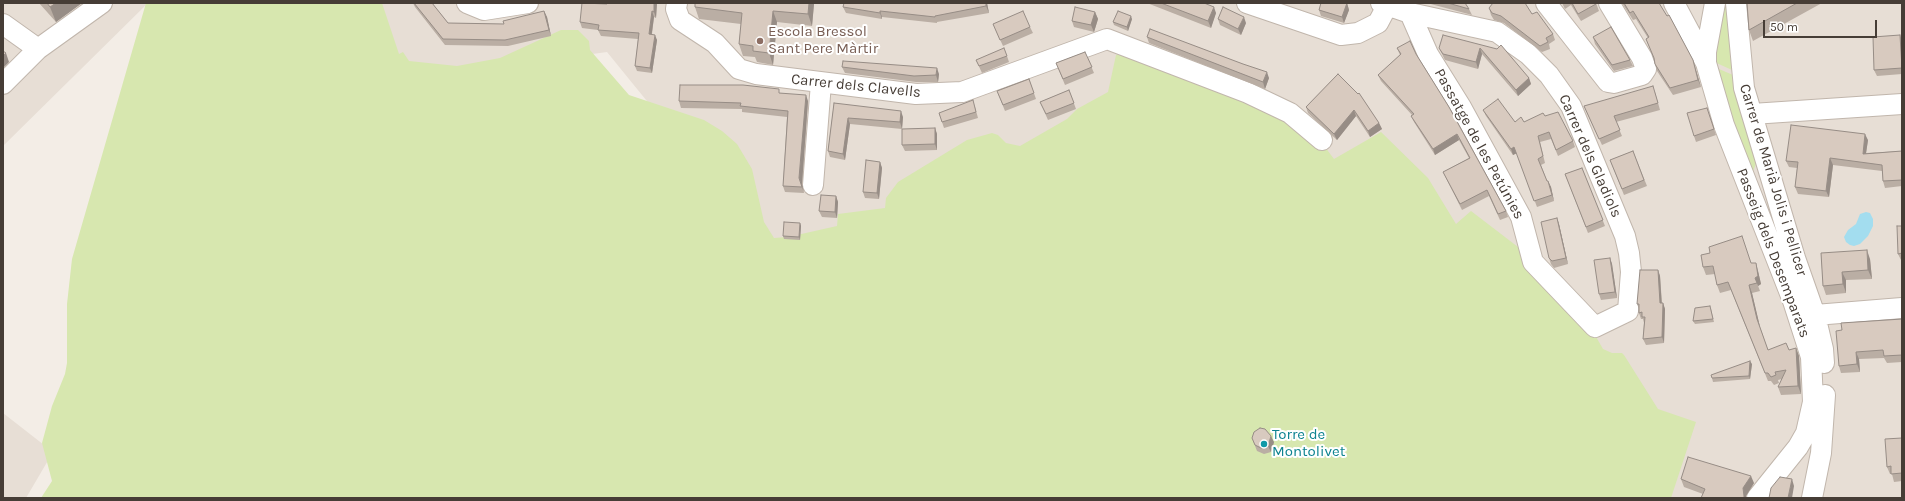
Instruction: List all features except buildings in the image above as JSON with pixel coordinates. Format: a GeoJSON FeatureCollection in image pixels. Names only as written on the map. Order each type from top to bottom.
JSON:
{"type":"FeatureCollection","features":[{"type":"Feature","properties":{"kind":"street"},"geometry":{"type":"LineString","coordinates":[[3,84],[38,49],[102,3]]}},
{"type":"Feature","properties":{"kind":"street"},"geometry":{"type":"LineString","coordinates":[[467,3],[484,10],[528,3]]}},
{"type":"Feature","properties":{"kind":"street","name":"Carrer dels Clavells"},"geometry":{"type":"LineString","coordinates":[[677,3],[676,9],[680,20],[715,43],[739,69],[756,74],[916,94],[962,92],[1108,39],[1248,93],[1290,113],[1322,140]]}},
{"type":"Feature","properties":{"kind":"street"},"geometry":{"type":"LineString","coordinates":[[1247,3],[1341,35],[1358,33],[1378,24],[1384,4],[1410,13]]}},
{"type":"Feature","properties":{"kind":"street"},"geometry":{"type":"LineString","coordinates":[[1546,3],[1608,82],[1618,83],[1635,78],[1645,73],[1646,69],[1642,58],[1609,3]]}},
{"type":"Feature","properties":{"kind":"street","name":"Passeig dels Desemparats"},"geometry":{"type":"LineString","coordinates":[[1674,3],[1706,63],[1726,132],[1793,301],[1811,357],[1813,402],[1806,433],[1798,447],[1757,498]]}},
{"type":"Feature","properties":{"kind":"street"},"geometry":{"type":"LineString","coordinates":[[1706,63],[1706,52],[1715,3]]}},
{"type":"Feature","properties":{"kind":"street","name":"Carrer de Marià Jolis i Pellicer"},"geometry":{"type":"LineString","coordinates":[[1736,3],[1742,76],[1795,258],[1816,315],[1823,349],[1825,405],[1821,453],[1812,498]]}},
{"type":"Feature","properties":{"kind":"street","name":"Passatge de les Petúnies"},"geometry":{"type":"LineString","coordinates":[[1410,13],[1428,54],[1461,107],[1521,217],[1533,262],[1595,327]]}},
{"type":"Feature","properties":{"kind":"street","name":"Carrer dels Gladiols"},"geometry":{"type":"LineString","coordinates":[[1410,13],[1497,32],[1536,62],[1549,75],[1568,100],[1625,236],[1630,253],[1631,290],[1628,311],[1595,327]]}},
{"type":"Feature","properties":{"kind":"street"},"geometry":{"type":"LineString","coordinates":[[3,24],[38,49]]}},
{"type":"Feature","properties":{"kind":"street"},"geometry":{"type":"LineString","coordinates":[[813,185],[821,83]]}},
{"type":"Feature","properties":{"kind":"street"},"geometry":{"type":"LineString","coordinates":[[1752,114],[1902,104]]}},
{"type":"Feature","properties":{"kind":"street"},"geometry":{"type":"LineString","coordinates":[[1816,315],[1902,308]]}},
{"type":"Feature","properties":{"kind":"shaded area"},"geometry":{"type":"Polygon","coordinates":[[[3,3],[148,3],[3,146],[3,3]]]}},
{"type":"Feature","properties":{"kind":"shaded area"},"geometry":{"type":"Polygon","coordinates":[[[365,3],[1902,3],[1902,498],[1648,498],[790,277],[607,52],[388,82],[365,3]]]}},
{"type":"Feature","properties":{"kind":"shaded area"},"geometry":{"type":"Polygon","coordinates":[[[3,413],[53,452],[26,498],[3,498],[3,413]]]}},
{"type":"Feature","properties":{"kind":"green space"},"geometry":{"type":"Polygon","coordinates":[[[146,3],[382,3],[399,54],[403,52],[409,61],[457,66],[500,58],[561,30],[578,30],[589,41],[590,50],[629,95],[704,120],[722,131],[737,144],[752,169],[764,222],[774,238],[788,237],[837,226],[838,214],[885,208],[886,198],[898,182],[967,140],[992,133],[998,135],[1006,143],[1020,146],[1067,119],[1077,109],[1108,92],[1116,55],[1121,54],[1255,102],[1325,147],[1334,159],[1381,132],[1428,178],[1456,224],[1471,211],[1518,247],[1595,335],[1603,349],[1612,353],[1622,353],[1624,355],[1658,409],[1696,422],[1671,498],[41,498],[52,481],[42,443],[52,406],[65,374],[67,363],[67,304],[72,259],[146,3]]]}},
{"type":"Feature","properties":{"kind":"green space"},"geometry":{"type":"Polygon","coordinates":[[[1720,3],[1728,3],[1732,70],[1712,61],[1720,3]]]}},
{"type":"Feature","properties":{"kind":"green space"},"geometry":{"type":"Polygon","coordinates":[[[1712,66],[1733,75],[1738,102],[1757,161],[1752,174],[1794,274],[1812,323],[1820,359],[1821,373],[1818,380],[1814,348],[1809,329],[1730,131],[1712,66]]]}},
{"type":"Feature","properties":{"kind":"water"},"geometry":{"type":"Polygon","coordinates":[[[1866,212],[1870,213],[1873,219],[1873,226],[1868,236],[1860,244],[1854,246],[1850,245],[1846,242],[1844,237],[1848,230],[1856,224],[1860,214],[1866,212]]]}},
{"type":"Feature","properties":{"kind":"place","name":"Escola Bressol Sant Pere Màrtir"},"geometry":{"type":"Point","coordinates":[760,41]}},
{"type":"Feature","properties":{"kind":"place","name":"Torre de Montolivet"},"geometry":{"type":"Point","coordinates":[1264,444]}}]}
